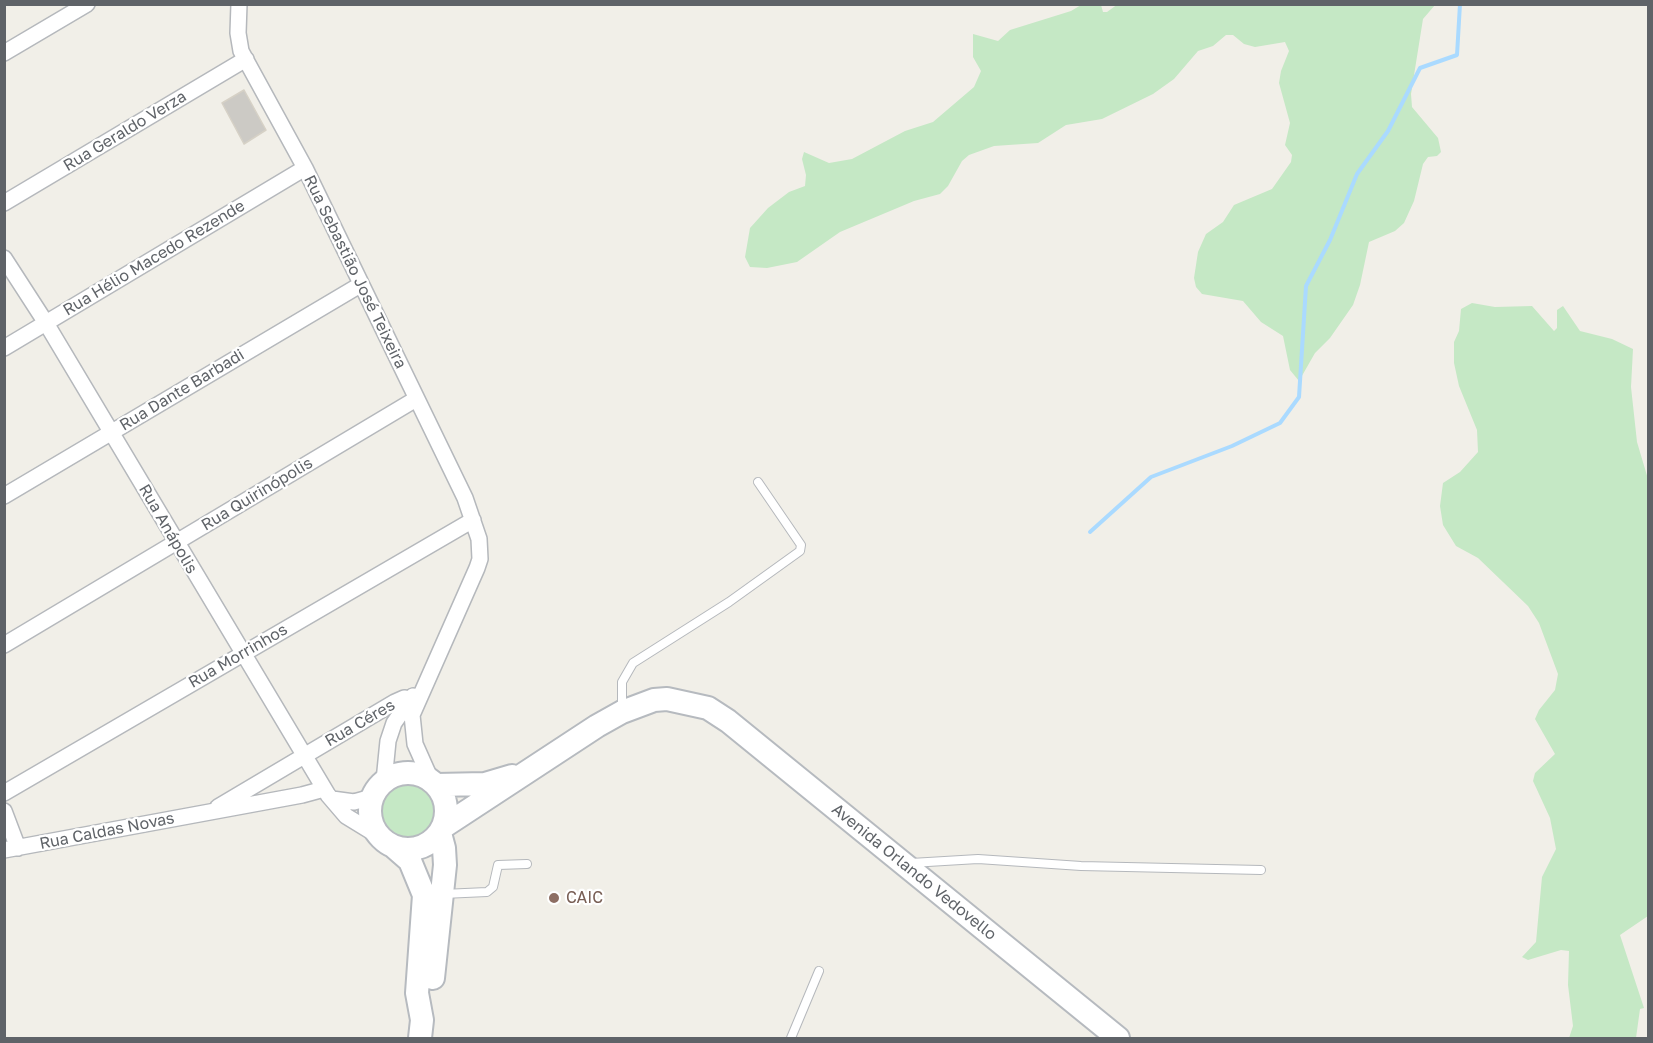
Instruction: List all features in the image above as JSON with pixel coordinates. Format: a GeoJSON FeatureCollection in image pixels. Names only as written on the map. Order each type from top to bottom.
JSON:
{"type":"FeatureCollection","features":[{"type":"Feature","properties":{"kind":"street"},"geometry":{"type":"LineString","coordinates":[[4,53],[87,4]]}},
{"type":"Feature","properties":{"kind":"street","name":"Rua Sebastião José Teixeira"},"geometry":{"type":"LineString","coordinates":[[239,4],[239,41],[246,59],[305,168],[473,520],[478,539],[480,549],[477,568],[428,678],[413,700]]}},
{"type":"Feature","properties":{"kind":"street","name":"Rua Geraldo Verza"},"geometry":{"type":"LineString","coordinates":[[4,203],[246,59]]}},
{"type":"Feature","properties":{"kind":"street","name":"Rua Hélio Macedo Rezende"},"geometry":{"type":"LineString","coordinates":[[4,348],[305,168]]}},
{"type":"Feature","properties":{"kind":"street","name":"Rua Anápolis"},"geometry":{"type":"LineString","coordinates":[[4,258],[46,323],[328,794],[346,816],[386,841]]}},
{"type":"Feature","properties":{"kind":"street","name":"Rua Dante Barbadi"},"geometry":{"type":"LineString","coordinates":[[4,496],[360,285]]}},
{"type":"Feature","properties":{"kind":"street","name":"Rua Quirinópolis"},"geometry":{"type":"LineString","coordinates":[[4,645],[416,399]]}},
{"type":"Feature","properties":{"kind":"street","name":"Rua Morrinhos"},"geometry":{"type":"LineString","coordinates":[[4,793],[473,520]]}},
{"type":"Feature","properties":{"kind":"street","name":"Avenida Orlando Vedovello"},"geometry":{"type":"LineString","coordinates":[[622,712],[667,699],[708,708],[904,863],[1118,1038]]}},
{"type":"Feature","properties":{"kind":"street"},"geometry":{"type":"LineString","coordinates":[[413,700],[411,730],[446,805],[442,830],[445,856],[442,894],[430,1004],[421,1029]]}},
{"type":"Feature","properties":{"kind":"street"},"geometry":{"type":"LineString","coordinates":[[413,700],[394,723],[370,817],[386,841],[410,861],[424,896],[417,993],[421,1029]]}},
{"type":"Feature","properties":{"kind":"street","name":"Rua Céres"},"geometry":{"type":"LineString","coordinates":[[305,756],[395,702],[413,700]]}},
{"type":"Feature","properties":{"kind":"street"},"geometry":{"type":"LineString","coordinates":[[386,841],[406,850],[419,848],[431,842],[442,830],[525,772],[622,712]]}},
{"type":"Feature","properties":{"kind":"street","name":"Rua Caldas Novas"},"geometry":{"type":"LineString","coordinates":[[210,812],[305,756]]}},
{"type":"Feature","properties":{"kind":"street"},"geometry":{"type":"LineString","coordinates":[[328,794],[354,802],[402,773],[412,772],[434,783],[485,784],[525,772]]}},
{"type":"Feature","properties":{"kind":"street","name":"Rua Caldas Novas"},"geometry":{"type":"LineString","coordinates":[[11,849],[302,795],[328,794]]}},
{"type":"Feature","properties":{"kind":"street"},"geometry":{"type":"LineString","coordinates":[[4,811],[11,849]]}},
{"type":"Feature","properties":{"kind":"lane"},"geometry":{"type":"LineString","coordinates":[[622,712],[622,682],[633,663],[729,602],[800,551],[801,545],[758,482]]}},
{"type":"Feature","properties":{"kind":"lane"},"geometry":{"type":"LineString","coordinates":[[904,863],[978,859],[1081,866],[1261,870]]}},
{"type":"Feature","properties":{"kind":"lane"},"geometry":{"type":"LineString","coordinates":[[442,894],[487,892],[493,886],[498,865],[527,864]]}},
{"type":"Feature","properties":{"kind":"lane"},"geometry":{"type":"LineString","coordinates":[[791,1038],[819,971]]}},
{"type":"Feature","properties":{"kind":"green space"},"geometry":{"type":"Polygon","coordinates":[[[1118,4],[1435,5],[1423,19],[1411,94],[1412,107],[1438,138],[1441,152],[1437,156],[1428,157],[1423,164],[1414,201],[1404,223],[1395,231],[1369,242],[1360,285],[1353,305],[1330,338],[1315,353],[1299,381],[1290,370],[1283,336],[1261,322],[1243,301],[1202,294],[1196,287],[1194,278],[1198,252],[1206,234],[1223,222],[1234,205],[1272,189],[1291,162],[1292,155],[1285,145],[1290,123],[1279,83],[1289,51],[1285,42],[1255,47],[1244,44],[1233,35],[1226,35],[1213,46],[1198,51],[1174,79],[1153,94],[1102,119],[1066,125],[1038,143],[994,146],[969,155],[962,161],[948,186],[940,194],[914,201],[840,232],[797,262],[767,268],[750,267],[745,257],[750,228],[768,208],[789,192],[805,186],[806,175],[802,159],[804,152],[829,163],[852,159],[905,131],[933,122],[974,87],[981,71],[973,57],[973,34],[998,41],[1010,30],[1071,11],[1081,5],[1101,5],[1103,12],[1107,12],[1118,4]]]}},
{"type":"Feature","properties":{"kind":"green space"},"geometry":{"type":"Polygon","coordinates":[[[1472,303],[1495,307],[1532,306],[1554,331],[1557,328],[1557,310],[1563,306],[1580,331],[1612,339],[1633,349],[1631,387],[1637,442],[1648,479],[1648,916],[1620,935],[1644,1008],[1640,1009],[1636,1038],[1569,1038],[1573,1026],[1568,985],[1569,951],[1561,950],[1528,960],[1522,957],[1536,942],[1542,877],[1556,849],[1550,818],[1533,781],[1535,773],[1555,754],[1535,719],[1539,710],[1555,690],[1558,674],[1539,623],[1528,606],[1478,558],[1456,546],[1443,525],[1440,506],[1443,483],[1460,472],[1478,452],[1477,430],[1459,386],[1454,363],[1454,342],[1459,331],[1461,309],[1472,303]]]}},
{"type":"Feature","properties":{"kind":"green space"},"geometry":{"type":"Polygon","coordinates":[[[408,778],[420,781],[431,788],[438,799],[441,811],[438,823],[431,834],[420,841],[408,844],[396,841],[385,834],[378,823],[375,811],[378,799],[385,788],[396,781],[408,778]]]}},
{"type":"Feature","properties":{"kind":"building"},"geometry":{"type":"Polygon","coordinates":[[[244,90],[266,130],[244,144],[222,103],[244,90]]]}},
{"type":"Feature","properties":{"kind":"waterway"},"geometry":{"type":"LineString","coordinates":[[1090,532],[1151,477],[1232,446],[1280,423],[1299,397],[1306,286],[1330,240],[1357,174],[1388,131],[1420,68],[1457,55],[1460,4]]}},
{"type":"Feature","properties":{"kind":"place","name":"CAIC"},"geometry":{"type":"Point","coordinates":[554,898]}}]}
